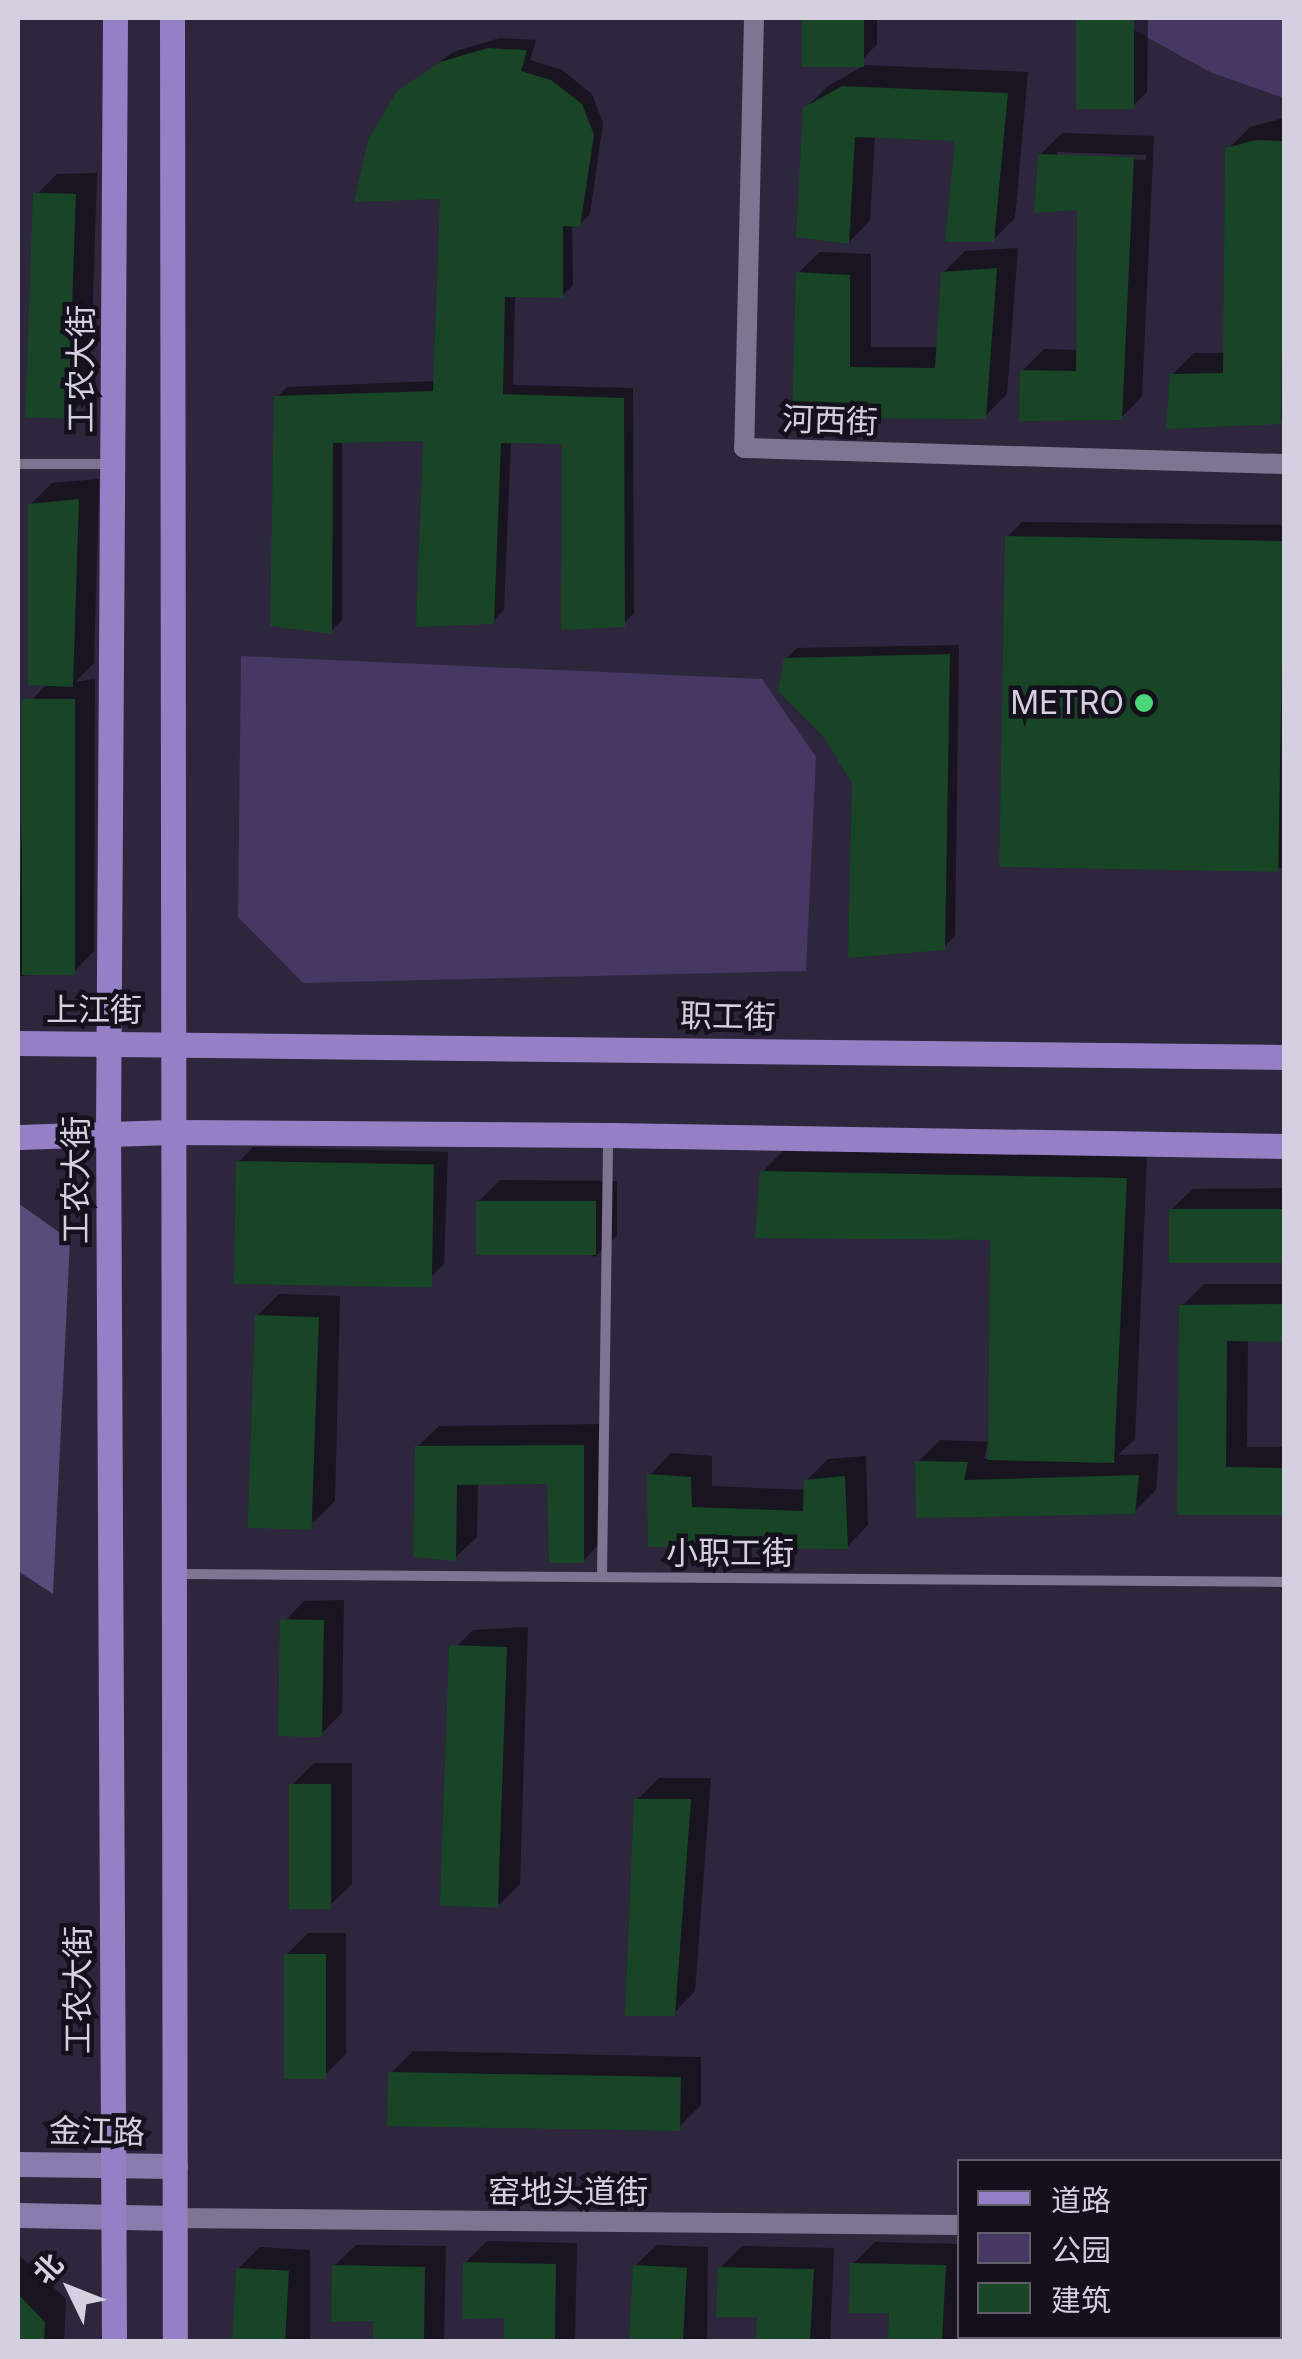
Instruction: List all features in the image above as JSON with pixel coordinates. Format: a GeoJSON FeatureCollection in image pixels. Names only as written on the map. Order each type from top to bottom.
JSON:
{"type":"FeatureCollection","features":[{"type":"Feature","properties":{"kind":"main road","name":"工农大街"},"geometry":{"type":"LineString","coordinates":[[114,2342],[108,1042],[115,18]]}},
{"type":"Feature","properties":{"kind":"main road"},"geometry":{"type":"LineString","coordinates":[[172,18],[170,1042],[175,2342]]}},
{"type":"Feature","properties":{"kind":"main road","name":"上江街"},"geometry":{"type":"LineString","coordinates":[[18,1042],[170,1042]]}},
{"type":"Feature","properties":{"kind":"main road","name":"职工街"},"geometry":{"type":"LineString","coordinates":[[170,1042],[1284,1057]]}},
{"type":"Feature","properties":{"kind":"main road"},"geometry":{"type":"LineString","coordinates":[[18,1137],[171,1132],[1284,1146]]}},
{"type":"Feature","properties":{"kind":"street","name":"河西街"},"geometry":{"type":"LineString","coordinates":[[754,18],[744,448],[1284,464]]}},
{"type":"Feature","properties":{"kind":"street","name":"金江路"},"geometry":{"type":"LineString","coordinates":[[18,2164],[175,2166]]}},
{"type":"Feature","properties":{"kind":"street"},"geometry":{"type":"LineString","coordinates":[[18,2215],[175,2218]]}},
{"type":"Feature","properties":{"kind":"street","name":"窑地头道街"},"geometry":{"type":"LineString","coordinates":[[175,2218],[957,2225]]}},
{"type":"Feature","properties":{"kind":"lane"},"geometry":{"type":"LineString","coordinates":[[18,464],[113,464]]}},
{"type":"Feature","properties":{"kind":"lane"},"geometry":{"type":"LineString","coordinates":[[602,1577],[608,1136]]}},
{"type":"Feature","properties":{"kind":"lane","name":"小职工街"},"geometry":{"type":"LineString","coordinates":[[175,1574],[1284,1582]]}},
{"type":"Feature","properties":{"kind":"path"},"geometry":{"type":"LineString","coordinates":[[79,388],[96,388]]}},
{"type":"Feature","properties":{"kind":"green space"},"geometry":{"type":"Polygon","coordinates":[[[1112,18],[1284,18],[1284,98],[1212,73],[1112,18]]]}},
{"type":"Feature","properties":{"kind":"green space"},"geometry":{"type":"Polygon","coordinates":[[[241,656],[762,679],[816,757],[806,971],[303,983],[238,917],[241,656]]]}},
{"type":"Feature","properties":{"kind":"shaded area"},"geometry":{"type":"Polygon","coordinates":[[[18,1203],[70,1240],[53,1594],[18,1571],[18,1203]]]}},
{"type":"Feature","properties":{"kind":"building"},"geometry":{"type":"Polygon","coordinates":[[[802,18],[864,18],[864,67],[802,67],[802,18]]]}},
{"type":"Feature","properties":{"kind":"building"},"geometry":{"type":"Polygon","coordinates":[[[1076,18],[1134,18],[1134,109],[1076,109],[1076,18]]]}},
{"type":"Feature","properties":{"kind":"building"},"geometry":{"type":"Polygon","coordinates":[[[488,48],[527,50],[521,71],[551,80],[582,104],[594,135],[580,227],[563,226],[563,298],[505,297],[503,394],[624,398],[625,627],[561,630],[562,444],[501,443],[494,624],[416,627],[423,441],[333,443],[332,634],[270,626],[274,396],[433,391],[440,199],[354,202],[368,140],[397,91],[440,62],[488,48]]]}},
{"type":"Feature","properties":{"kind":"building"},"geometry":{"type":"Polygon","coordinates":[[[842,86],[1008,93],[994,242],[945,242],[955,141],[855,137],[849,244],[796,237],[803,108],[842,86]]]}},
{"type":"Feature","properties":{"kind":"building"},"geometry":{"type":"Polygon","coordinates":[[[1256,140],[1284,141],[1281,424],[1166,429],[1170,374],[1223,373],[1225,148],[1256,140]]]}},
{"type":"Feature","properties":{"kind":"building"},"geometry":{"type":"Polygon","coordinates":[[[1038,154],[1134,157],[1122,420],[1019,421],[1020,370],[1076,371],[1077,210],[1034,213],[1038,154]]]}},
{"type":"Feature","properties":{"kind":"building"},"geometry":{"type":"Polygon","coordinates":[[[33,192],[76,194],[68,419],[25,417],[33,192]]]}},
{"type":"Feature","properties":{"kind":"building"},"geometry":{"type":"Polygon","coordinates":[[[997,268],[986,419],[792,418],[796,272],[850,275],[850,367],[935,368],[941,272],[997,268]]]}},
{"type":"Feature","properties":{"kind":"building"},"geometry":{"type":"Polygon","coordinates":[[[79,499],[73,687],[28,685],[28,504],[79,499]]]}},
{"type":"Feature","properties":{"kind":"building","name":"METRO"},"geometry":{"type":"Polygon","coordinates":[[[1005,536],[1284,541],[1278,872],[999,867],[1005,536]]]}},
{"type":"Feature","properties":{"kind":"building"},"geometry":{"type":"Polygon","coordinates":[[[950,654],[945,950],[848,958],[852,783],[823,736],[778,691],[784,658],[950,654]]]}},
{"type":"Feature","properties":{"kind":"building"},"geometry":{"type":"Polygon","coordinates":[[[22,699],[75,699],[75,975],[22,975],[22,699]]]}},
{"type":"Feature","properties":{"kind":"building"},"geometry":{"type":"Polygon","coordinates":[[[236,1161],[434,1164],[432,1287],[234,1284],[236,1161]]]}},
{"type":"Feature","properties":{"kind":"building"},"geometry":{"type":"Polygon","coordinates":[[[760,1171],[1127,1178],[1114,1463],[988,1460],[990,1240],[755,1238],[760,1171]]]}},
{"type":"Feature","properties":{"kind":"building"},"geometry":{"type":"Polygon","coordinates":[[[476,1201],[596,1201],[596,1255],[476,1255],[476,1201]]]}},
{"type":"Feature","properties":{"kind":"building"},"geometry":{"type":"Polygon","coordinates":[[[1169,1209],[1284,1209],[1284,1263],[1169,1263],[1169,1209]]]}},
{"type":"Feature","properties":{"kind":"building"},"geometry":{"type":"Polygon","coordinates":[[[1284,1304],[1284,1342],[1227,1341],[1226,1467],[1284,1468],[1284,1515],[1177,1515],[1179,1305],[1284,1304]]]}},
{"type":"Feature","properties":{"kind":"building"},"geometry":{"type":"Polygon","coordinates":[[[255,1315],[319,1317],[312,1530],[248,1528],[255,1315]]]}},
{"type":"Feature","properties":{"kind":"building"},"geometry":{"type":"Polygon","coordinates":[[[584,1445],[584,1563],[549,1563],[547,1484],[457,1485],[456,1561],[413,1557],[415,1446],[584,1445]]]}},
{"type":"Feature","properties":{"kind":"building"},"geometry":{"type":"Polygon","coordinates":[[[915,1461],[968,1462],[964,1480],[1139,1475],[1135,1514],[916,1518],[915,1461]]]}},
{"type":"Feature","properties":{"kind":"building"},"geometry":{"type":"Polygon","coordinates":[[[647,1474],[691,1477],[692,1507],[803,1511],[804,1480],[845,1476],[848,1549],[648,1547],[647,1474]]]}},
{"type":"Feature","properties":{"kind":"building"},"geometry":{"type":"Polygon","coordinates":[[[280,1619],[324,1620],[322,1737],[278,1736],[280,1619]]]}},
{"type":"Feature","properties":{"kind":"building"},"geometry":{"type":"Polygon","coordinates":[[[449,1645],[507,1647],[498,1908],[440,1906],[449,1645]]]}},
{"type":"Feature","properties":{"kind":"building"},"geometry":{"type":"Polygon","coordinates":[[[289,1784],[331,1784],[331,1909],[289,1909],[289,1784]]]}},
{"type":"Feature","properties":{"kind":"building"},"geometry":{"type":"Polygon","coordinates":[[[634,1799],[691,1799],[675,2016],[625,2016],[634,1799]]]}},
{"type":"Feature","properties":{"kind":"building"},"geometry":{"type":"Polygon","coordinates":[[[284,1954],[326,1954],[326,2079],[284,2079],[284,1954]]]}},
{"type":"Feature","properties":{"kind":"building"},"geometry":{"type":"Polygon","coordinates":[[[388,2072],[681,2077],[680,2131],[387,2126],[388,2072]]]}},
{"type":"Feature","properties":{"kind":"building"},"geometry":{"type":"Polygon","coordinates":[[[463,2262],[556,2264],[555,2342],[504,2342],[504,2318],[462,2319],[463,2262]]]}},
{"type":"Feature","properties":{"kind":"building"},"geometry":{"type":"Polygon","coordinates":[[[850,2263],[946,2265],[942,2342],[888,2342],[889,2313],[849,2313],[850,2263]]]}},
{"type":"Feature","properties":{"kind":"building"},"geometry":{"type":"Polygon","coordinates":[[[332,2265],[425,2267],[424,2342],[373,2342],[373,2321],[331,2322],[332,2265]]]}},
{"type":"Feature","properties":{"kind":"building"},"geometry":{"type":"Polygon","coordinates":[[[633,2265],[687,2268],[683,2342],[629,2342],[633,2265]]]}},
{"type":"Feature","properties":{"kind":"building"},"geometry":{"type":"Polygon","coordinates":[[[718,2267],[814,2269],[810,2342],[756,2342],[757,2317],[716,2317],[718,2267]]]}},
{"type":"Feature","properties":{"kind":"building"},"geometry":{"type":"Polygon","coordinates":[[[236,2268],[289,2271],[285,2342],[232,2342],[236,2268]]]}},
{"type":"Feature","properties":{"kind":"building"},"geometry":{"type":"Polygon","coordinates":[[[18,2294],[45,2322],[44,2342],[18,2342],[18,2294]]]}},
{"type":"Feature","properties":{"kind":"place","name":"METRO"},"geometry":{"type":"Point","coordinates":[1144,703]}}]}
